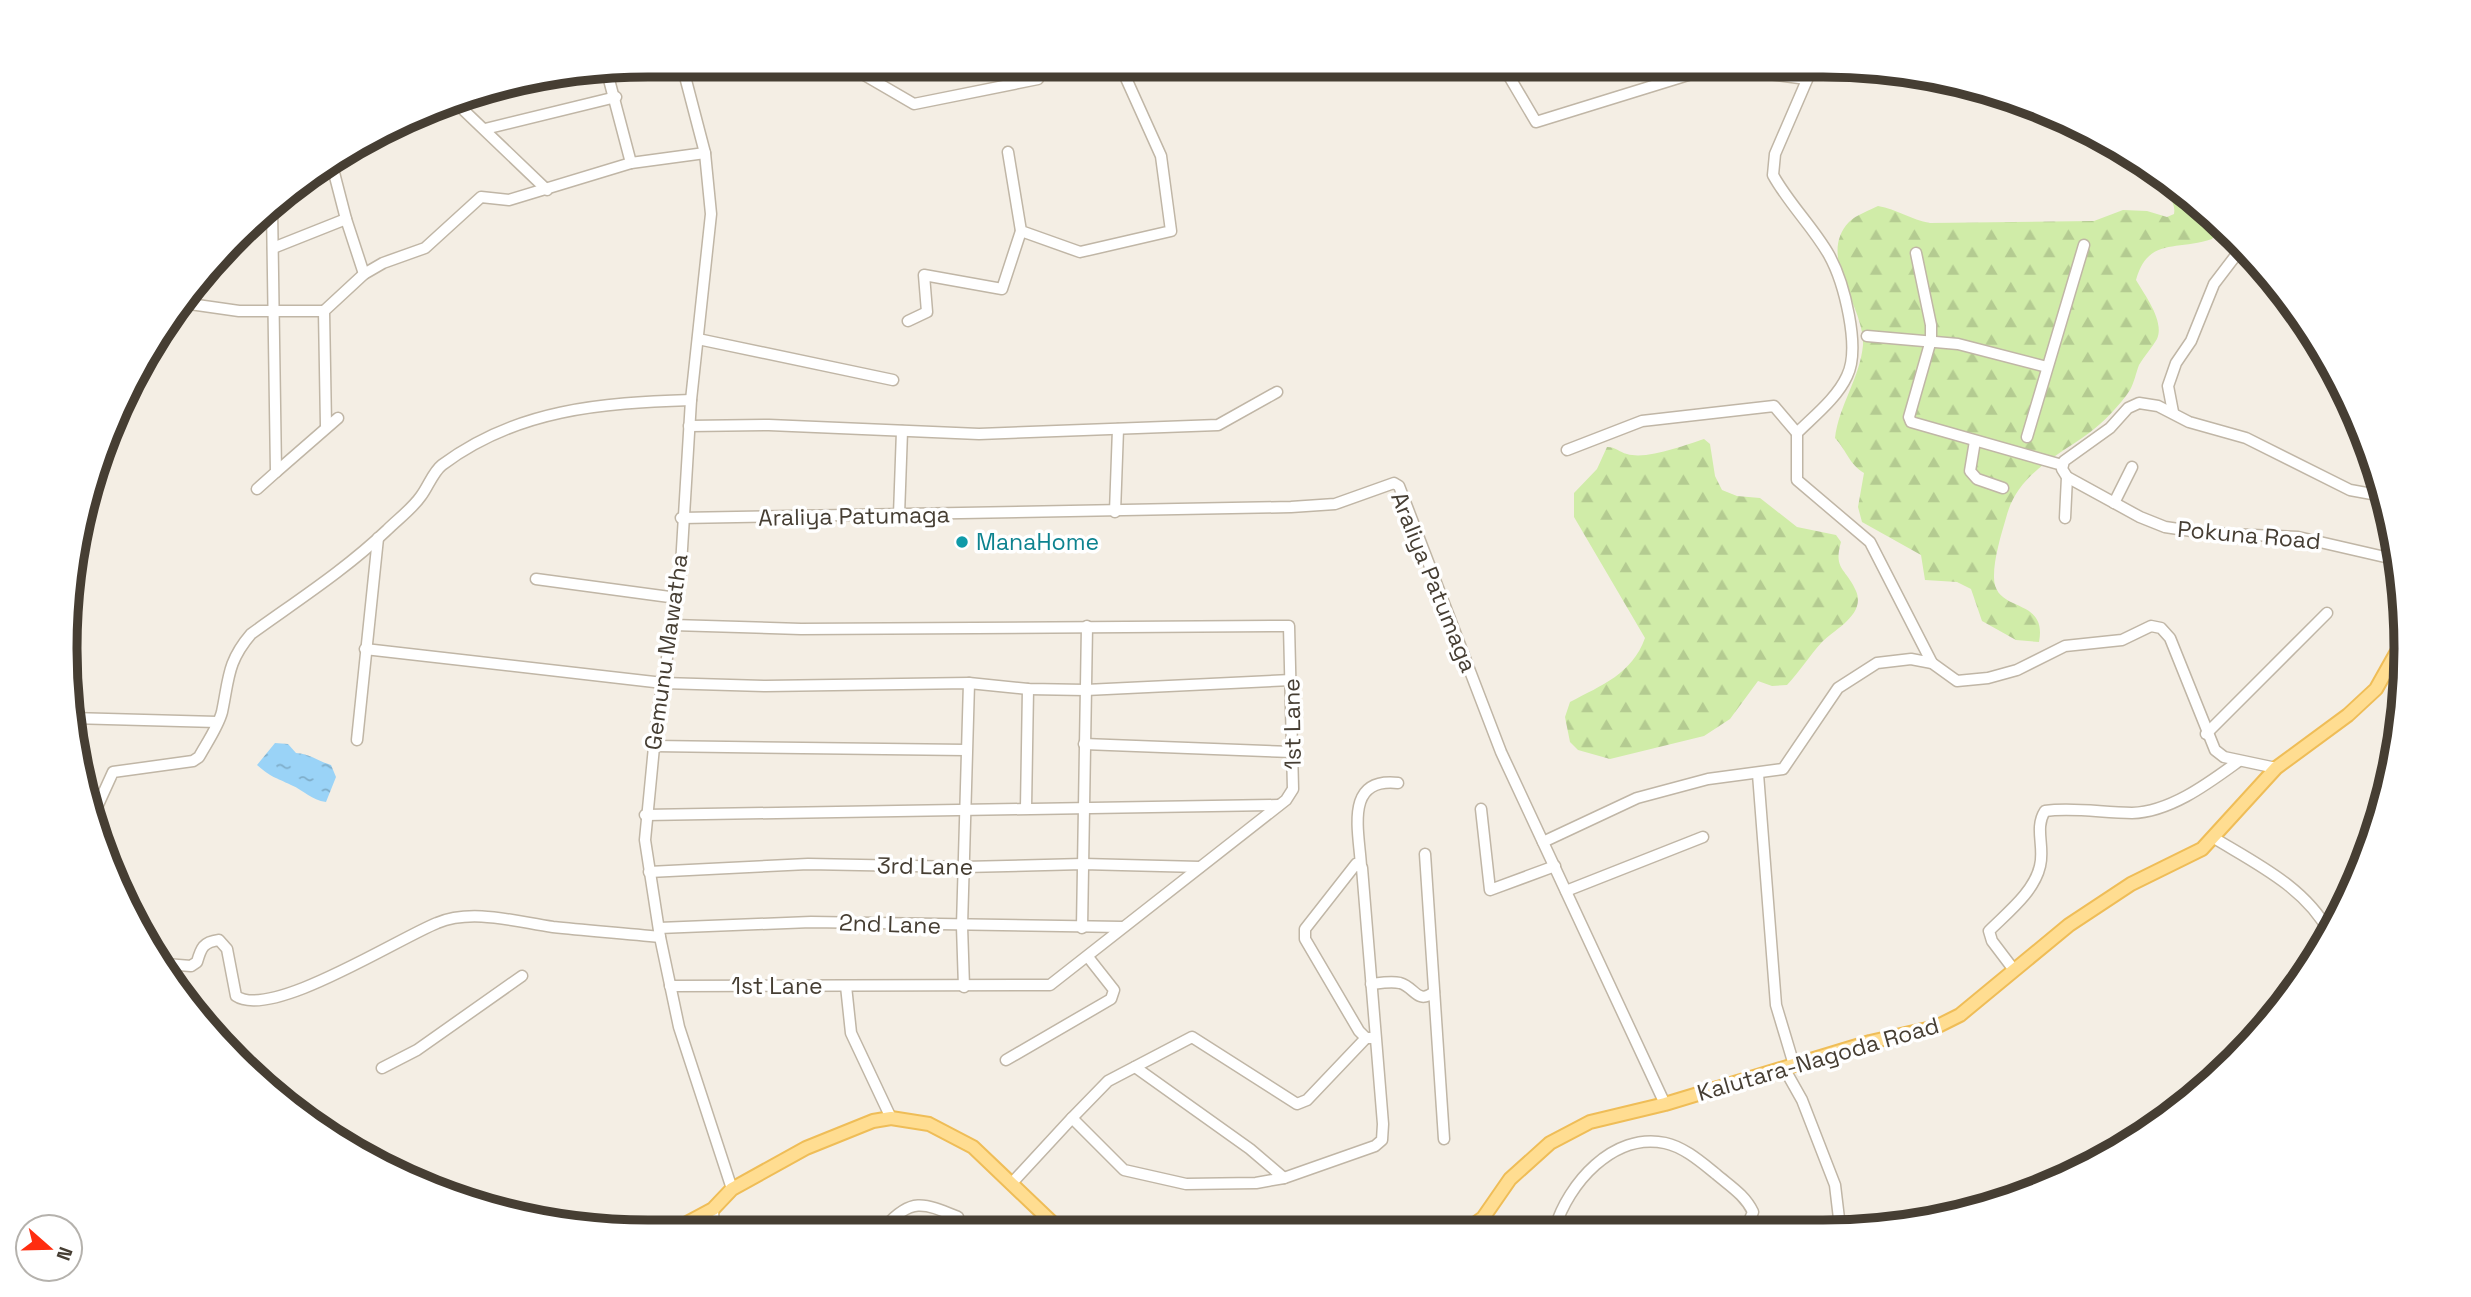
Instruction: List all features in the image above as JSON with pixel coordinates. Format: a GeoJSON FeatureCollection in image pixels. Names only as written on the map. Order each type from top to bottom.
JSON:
{"type":"FeatureCollection","features":[{"type":"Feature","properties":{"kind":"main road","name":"Kalutara-Nagoda Road"},"geometry":{"type":"LineString","coordinates":[[1480,1220],[1510,1179],[1566,1133],[1613,1114],[1665,1104],[1789,1066],[1936,1027],[1960,1015],[2069,925],[2131,884],[2202,849],[2276,768],[2348,715],[2376,689],[2394,657]]}},
{"type":"Feature","properties":{"kind":"main road"},"geometry":{"type":"LineString","coordinates":[[692,1220],[713,1209],[732,1189],[806,1147],[873,1121],[891,1118],[929,1124],[973,1147],[1049,1220]]}},
{"type":"Feature","properties":{"kind":"street","name":"Gemunu Mawatha"},"geometry":{"type":"LineString","coordinates":[[686,77],[705,153],[711,214],[691,400],[677,597],[645,815],[649,872],[679,1027],[732,1189]]}},
{"type":"Feature","properties":{"kind":"street"},"geometry":{"type":"LineString","coordinates":[[868,77],[914,104],[1038,79]]}},
{"type":"Feature","properties":{"kind":"street"},"geometry":{"type":"LineString","coordinates":[[1021,231],[1080,252],[1171,231],[1161,156],[1125,77]]}},
{"type":"Feature","properties":{"kind":"street"},"geometry":{"type":"LineString","coordinates":[[1509,77],[1536,122],[1682,77]]}},
{"type":"Feature","properties":{"kind":"street"},"geometry":{"type":"LineString","coordinates":[[1792,77],[1807,79],[1775,154],[1773,175],[1830,257],[1846,304],[1853,352],[1849,373],[1840,389],[1797,433]]}},
{"type":"Feature","properties":{"kind":"street"},"geometry":{"type":"LineString","coordinates":[[609,78],[631,163]]}},
{"type":"Feature","properties":{"kind":"street"},"geometry":{"type":"LineString","coordinates":[[485,129],[616,97]]}},
{"type":"Feature","properties":{"kind":"street"},"geometry":{"type":"LineString","coordinates":[[462,108],[547,190]]}},
{"type":"Feature","properties":{"kind":"street"},"geometry":{"type":"LineString","coordinates":[[908,321],[927,312],[924,275],[1002,289],[1021,231],[1008,152]]}},
{"type":"Feature","properties":{"kind":"street"},"geometry":{"type":"LineString","coordinates":[[193,304],[273,312],[324,311],[365,274],[383,263],[425,248],[481,197],[509,200],[631,163],[705,153]]}},
{"type":"Feature","properties":{"kind":"street"},"geometry":{"type":"LineString","coordinates":[[334,171],[346,219],[365,274]]}},
{"type":"Feature","properties":{"kind":"street"},"geometry":{"type":"LineString","coordinates":[[272,219],[276,472]]}},
{"type":"Feature","properties":{"kind":"street"},"geometry":{"type":"LineString","coordinates":[[273,248],[346,219]]}},
{"type":"Feature","properties":{"kind":"street"},"geometry":{"type":"LineString","coordinates":[[2027,437],[2084,245]]}},
{"type":"Feature","properties":{"kind":"street"},"geometry":{"type":"LineString","coordinates":[[1916,253],[1931,326],[1931,340],[1909,417],[1915,425],[2062,465]]}},
{"type":"Feature","properties":{"kind":"street"},"geometry":{"type":"LineString","coordinates":[[2173,412],[2168,386],[2176,363],[2191,341],[2214,284],[2236,255]]}},
{"type":"Feature","properties":{"kind":"street"},"geometry":{"type":"LineString","coordinates":[[324,311],[326,425]]}},
{"type":"Feature","properties":{"kind":"street"},"geometry":{"type":"LineString","coordinates":[[1867,335],[1931,340],[2047,367]]}},
{"type":"Feature","properties":{"kind":"street"},"geometry":{"type":"LineString","coordinates":[[698,340],[893,380]]}},
{"type":"Feature","properties":{"kind":"street"},"geometry":{"type":"LineString","coordinates":[[689,426],[769,425],[979,434],[1218,425],[1277,392]]}},
{"type":"Feature","properties":{"kind":"street"},"geometry":{"type":"LineString","coordinates":[[98,804],[113,772],[193,761],[199,757],[217,722],[230,665],[246,640],[335,576],[378,538],[420,499],[440,467],[492,436],[550,413],[624,402],[691,400]]}},
{"type":"Feature","properties":{"kind":"street"},"geometry":{"type":"LineString","coordinates":[[2062,465],[2110,428],[2128,408],[2139,403],[2173,412],[2189,422],[2246,438],[2350,490],[2373,494]]}},
{"type":"Feature","properties":{"kind":"street"},"geometry":{"type":"LineString","coordinates":[[1567,450],[1642,421],[1774,406],[1797,433],[1797,480],[1870,542],[1932,663],[1957,681],[1988,678],[2017,670],[2065,646],[2122,640],[2156,626],[2171,638],[2206,734],[2224,757],[2276,768]]}},
{"type":"Feature","properties":{"kind":"street"},"geometry":{"type":"LineString","coordinates":[[257,489],[326,425],[338,418]]}},
{"type":"Feature","properties":{"kind":"street"},"geometry":{"type":"LineString","coordinates":[[1115,512],[1118,429]]}},
{"type":"Feature","properties":{"kind":"street"},"geometry":{"type":"LineString","coordinates":[[899,515],[902,431]]}},
{"type":"Feature","properties":{"kind":"street"},"geometry":{"type":"LineString","coordinates":[[1975,441],[1970,471],[1977,479],[2003,488]]}},
{"type":"Feature","properties":{"kind":"street"},"geometry":{"type":"LineString","coordinates":[[2062,465],[2067,477],[2065,518]]}},
{"type":"Feature","properties":{"kind":"street"},"geometry":{"type":"LineString","coordinates":[[2114,503],[2132,467]]}},
{"type":"Feature","properties":{"kind":"street","name":"Pokuna Road"},"geometry":{"type":"LineString","coordinates":[[2067,477],[2165,527],[2205,533],[2298,537],[2386,557]]}},
{"type":"Feature","properties":{"kind":"street","name":"Araliya Patumaga"},"geometry":{"type":"LineString","coordinates":[[681,518],[1115,512],[1335,504],[1394,483],[1399,486],[1501,752],[1665,1104]]}},
{"type":"Feature","properties":{"kind":"street"},"geometry":{"type":"LineString","coordinates":[[357,740],[378,538]]}},
{"type":"Feature","properties":{"kind":"street"},"geometry":{"type":"LineString","coordinates":[[536,579],[677,597]]}},
{"type":"Feature","properties":{"kind":"street"},"geometry":{"type":"LineString","coordinates":[[2206,734],[2327,612]]}},
{"type":"Feature","properties":{"kind":"street","name":"1st Lane"},"geometry":{"type":"LineString","coordinates":[[670,986],[1049,985],[1279,805],[1293,789],[1289,626],[800,629],[673,625]]}},
{"type":"Feature","properties":{"kind":"street"},"geometry":{"type":"LineString","coordinates":[[1082,928],[1087,626]]}},
{"type":"Feature","properties":{"kind":"street"},"geometry":{"type":"LineString","coordinates":[[365,649],[663,683],[766,686],[969,682],[1028,689],[1086,691],[1291,680]]}},
{"type":"Feature","properties":{"kind":"street"},"geometry":{"type":"LineString","coordinates":[[1543,842],[1637,798],[1708,779],[1783,769],[1838,688],[1866,667],[1892,660],[1932,663]]}},
{"type":"Feature","properties":{"kind":"street"},"geometry":{"type":"LineString","coordinates":[[964,987],[962,926],[969,682]]}},
{"type":"Feature","properties":{"kind":"street"},"geometry":{"type":"LineString","coordinates":[[1026,808],[1028,689]]}},
{"type":"Feature","properties":{"kind":"street"},"geometry":{"type":"LineString","coordinates":[[81,718],[217,722]]}},
{"type":"Feature","properties":{"kind":"street"},"geometry":{"type":"LineString","coordinates":[[1084,744],[1292,752]]}},
{"type":"Feature","properties":{"kind":"street"},"geometry":{"type":"LineString","coordinates":[[654,746],[966,750]]}},
{"type":"Feature","properties":{"kind":"street"},"geometry":{"type":"LineString","coordinates":[[2014,970],[1992,942],[1989,931],[2033,885],[2043,849],[2040,819],[2045,811],[2060,809],[2136,813],[2200,789],[2239,761]]}},
{"type":"Feature","properties":{"kind":"street"},"geometry":{"type":"LineString","coordinates":[[1758,774],[1770,895],[1774,991],[1789,1066],[1835,1185],[1839,1220]]}},
{"type":"Feature","properties":{"kind":"street"},"geometry":{"type":"LineString","coordinates":[[1072,1118],[1117,1165],[1146,1177],[1213,1185],[1284,1178],[1376,1146],[1382,1140],[1371,1038],[1371,984],[1358,803],[1364,791],[1386,782],[1398,783]]}},
{"type":"Feature","properties":{"kind":"street"},"geometry":{"type":"LineString","coordinates":[[645,815],[1279,805]]}},
{"type":"Feature","properties":{"kind":"street"},"geometry":{"type":"LineString","coordinates":[[1481,809],[1490,890],[1555,866]]}},
{"type":"Feature","properties":{"kind":"street"},"geometry":{"type":"LineString","coordinates":[[1566,891],[1703,837]]}},
{"type":"Feature","properties":{"kind":"street"},"geometry":{"type":"LineString","coordinates":[[2214,838],[2283,880],[2324,921]]}},
{"type":"Feature","properties":{"kind":"street"},"geometry":{"type":"LineString","coordinates":[[1424,854],[1444,1139]]}},
{"type":"Feature","properties":{"kind":"street","name":"3rd Lane"},"geometry":{"type":"LineString","coordinates":[[649,872],[808,864],[1201,867]]}},
{"type":"Feature","properties":{"kind":"street"},"geometry":{"type":"LineString","coordinates":[[1361,866],[1351,867],[1305,929],[1305,939],[1359,1031],[1371,1038]]}},
{"type":"Feature","properties":{"kind":"street","name":"2nd Lane"},"geometry":{"type":"LineString","coordinates":[[172,964],[191,966],[197,962],[201,948],[208,942],[219,940],[227,949],[236,996],[243,1001],[255,1002],[292,994],[440,921],[495,918],[659,932],[811,922],[1122,928]]}},
{"type":"Feature","properties":{"kind":"street"},"geometry":{"type":"LineString","coordinates":[[1006,1059],[1111,999],[1114,990],[1088,957]]}},
{"type":"Feature","properties":{"kind":"street"},"geometry":{"type":"LineString","coordinates":[[382,1068],[417,1050],[522,976]]}},
{"type":"Feature","properties":{"kind":"street"},"geometry":{"type":"LineString","coordinates":[[1371,984],[1399,983],[1419,997],[1427,997],[1434,992]]}},
{"type":"Feature","properties":{"kind":"street"},"geometry":{"type":"LineString","coordinates":[[846,986],[851,1033],[891,1118]]}},
{"type":"Feature","properties":{"kind":"street"},"geometry":{"type":"LineString","coordinates":[[1011,1184],[1108,1082],[1192,1037],[1297,1104],[1307,1100],[1371,1038]]}},
{"type":"Feature","properties":{"kind":"street"},"geometry":{"type":"LineString","coordinates":[[1135,1067],[1250,1149],[1284,1178]]}},
{"type":"Feature","properties":{"kind":"street"},"geometry":{"type":"LineString","coordinates":[[1557,1220],[1588,1170],[1603,1157],[1646,1142],[1666,1143],[1693,1155],[1747,1200],[1753,1212],[1750,1220]]}},
{"type":"Feature","properties":{"kind":"street"},"geometry":{"type":"LineString","coordinates":[[892,1220],[899,1211],[913,1204],[958,1217]]}},
{"type":"Feature","properties":{"kind":"street"},"geometry":{"type":"LineString","coordinates":[[713,1209],[714,1220]]}},
{"type":"Feature","properties":{"kind":"green space"},"geometry":{"type":"Polygon","coordinates":[[[2146,177],[2216,234],[2212,239],[2156,251],[2141,266],[2136,280],[2153,308],[2159,332],[2139,365],[2130,390],[2100,424],[2028,478],[2011,503],[1996,554],[1996,588],[2010,602],[2036,617],[2040,627],[2039,642],[2016,640],[1982,621],[1971,589],[1957,582],[1925,580],[1921,555],[1862,522],[1858,507],[1864,473],[1855,466],[1835,438],[1858,369],[1863,345],[1862,330],[1839,266],[1840,236],[1852,219],[1878,206],[1930,223],[2094,221],[2123,210],[2147,211],[2167,217],[2174,214],[2170,198],[2145,181],[2146,177]]]}},
{"type":"Feature","properties":{"kind":"green space"},"geometry":{"type":"Polygon","coordinates":[[[1704,439],[1710,444],[1715,476],[1722,490],[1737,496],[1760,498],[1797,527],[1836,535],[1841,542],[1840,564],[1856,591],[1857,607],[1848,620],[1822,642],[1787,685],[1772,686],[1758,681],[1730,719],[1704,736],[1610,759],[1578,750],[1570,742],[1565,717],[1570,702],[1624,670],[1645,638],[1574,517],[1574,493],[1597,469],[1607,447],[1627,454],[1645,455],[1704,439]]]}},
{"type":"Feature","properties":{"kind":"water"},"geometry":{"type":"Polygon","coordinates":[[[275,743],[288,744],[296,753],[331,765],[336,777],[326,802],[274,777],[257,765],[275,743]]]}},
{"type":"Feature","properties":{"kind":"place","name":"ManaHome"},"geometry":{"type":"Point","coordinates":[962,542]}}]}
